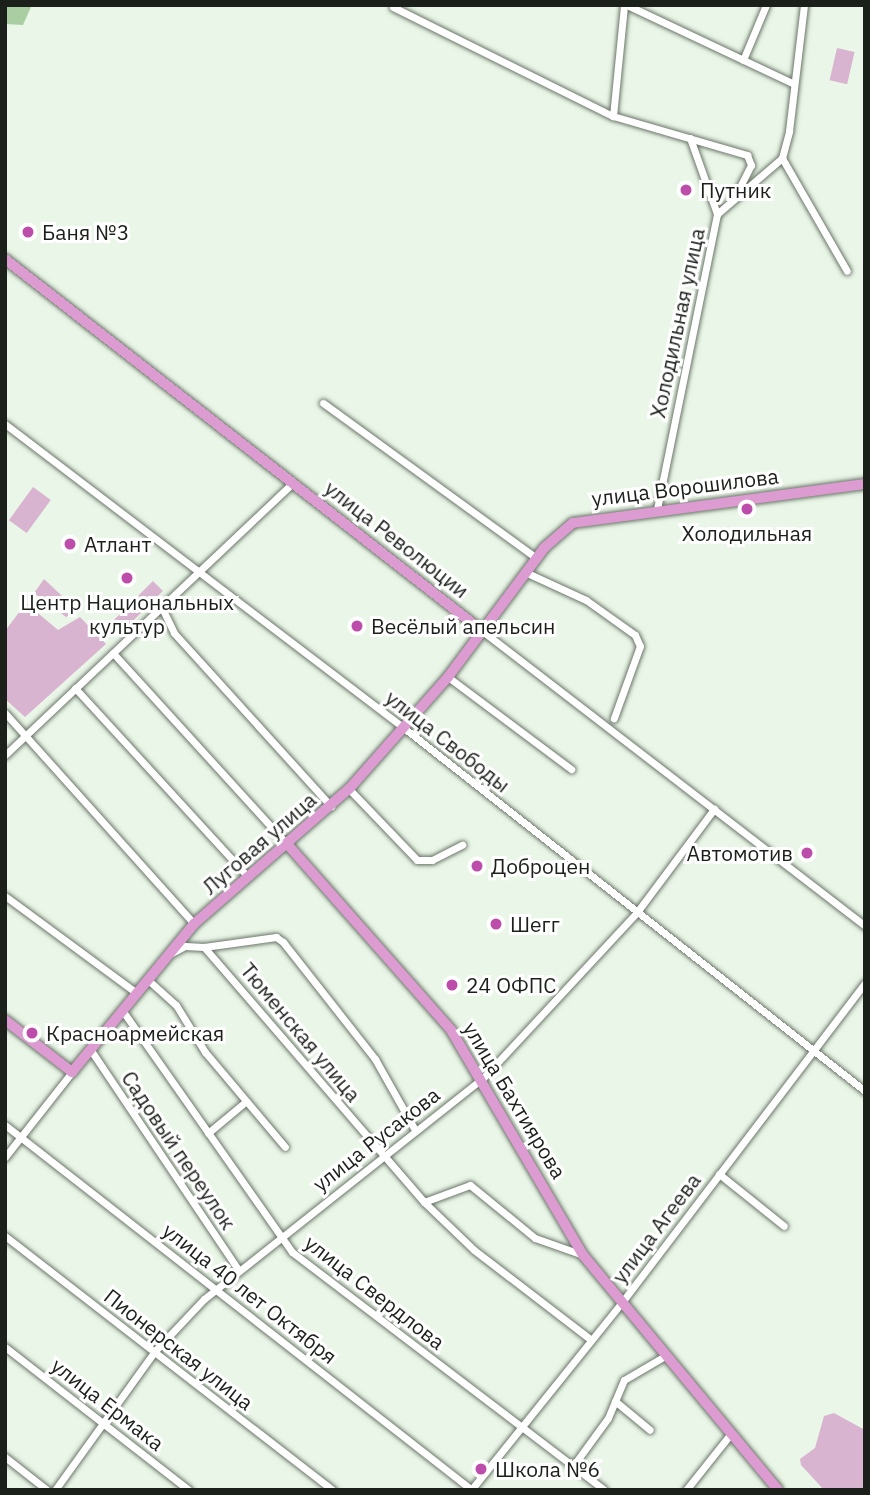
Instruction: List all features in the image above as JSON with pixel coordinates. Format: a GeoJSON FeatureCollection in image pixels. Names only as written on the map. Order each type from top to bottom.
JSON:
{"type":"FeatureCollection","features":[{"type":"Feature","properties":{"kind":"main road","name":"улица Революции"},"geometry":{"type":"LineString","coordinates":[[5,259],[481,630]]}},
{"type":"Feature","properties":{"kind":"main road","name":"улица Ворошилова"},"geometry":{"type":"LineString","coordinates":[[536,558],[573,523],[657,509],[865,484]]}},
{"type":"Feature","properties":{"kind":"main road","name":"Луговая улица"},"geometry":{"type":"LineString","coordinates":[[72,1072],[135,992],[194,924],[288,845],[349,789],[448,677],[536,558]]}},
{"type":"Feature","properties":{"kind":"main road","name":"улица Бахтиярова"},"geometry":{"type":"LineString","coordinates":[[288,845],[451,1030],[483,1078],[583,1255],[663,1357],[778,1490]]}},
{"type":"Feature","properties":{"kind":"main road"},"geometry":{"type":"LineString","coordinates":[[5,1020],[72,1072]]}},
{"type":"Feature","properties":{"kind":"street"},"geometry":{"type":"LineString","coordinates":[[612,116],[626,5],[792,83]]}},
{"type":"Feature","properties":{"kind":"street"},"geometry":{"type":"LineString","coordinates":[[743,61],[766,5]]}},
{"type":"Feature","properties":{"kind":"street"},"geometry":{"type":"LineString","coordinates":[[804,5],[792,83],[789,131],[782,158],[847,271]]}},
{"type":"Feature","properties":{"kind":"street"},"geometry":{"type":"LineString","coordinates":[[393,7],[612,116],[690,138],[750,159],[749,170],[733,201]]}},
{"type":"Feature","properties":{"kind":"street"},"geometry":{"type":"LineString","coordinates":[[690,138],[718,214]]}},
{"type":"Feature","properties":{"kind":"street","name":"Холодильная улица"},"geometry":{"type":"LineString","coordinates":[[657,509],[718,214],[782,158]]}},
{"type":"Feature","properties":{"kind":"street"},"geometry":{"type":"LineString","coordinates":[[323,403],[536,558]]}},
{"type":"Feature","properties":{"kind":"street","name":"улица Свободы"},"geometry":{"type":"LineString","coordinates":[[5,424],[404,728],[865,1091]]}},
{"type":"Feature","properties":{"kind":"street"},"geometry":{"type":"LineString","coordinates":[[5,755],[162,608],[197,571],[293,484]]}},
{"type":"Feature","properties":{"kind":"street"},"geometry":{"type":"LineString","coordinates":[[524,572],[586,600],[635,635],[639,646],[637,657],[614,718]]}},
{"type":"Feature","properties":{"kind":"street"},"geometry":{"type":"LineString","coordinates":[[162,608],[174,634],[331,806]]}},
{"type":"Feature","properties":{"kind":"street","name":"улица Революции"},"geometry":{"type":"LineString","coordinates":[[481,630],[865,926]]}},
{"type":"Feature","properties":{"kind":"street","name":"улица Бахтиярова"},"geometry":{"type":"LineString","coordinates":[[113,653],[288,845]]}},
{"type":"Feature","properties":{"kind":"street"},"geometry":{"type":"LineString","coordinates":[[448,677],[570,768]]}},
{"type":"Feature","properties":{"kind":"street"},"geometry":{"type":"LineString","coordinates":[[75,688],[248,877]]}},
{"type":"Feature","properties":{"kind":"street"},"geometry":{"type":"LineString","coordinates":[[5,713],[194,924]]}},
{"type":"Feature","properties":{"kind":"street"},"geometry":{"type":"LineString","coordinates":[[349,789],[417,860],[432,860],[462,845]]}},
{"type":"Feature","properties":{"kind":"street","name":"улица Русакова"},"geometry":{"type":"LineString","coordinates":[[55,1490],[154,1352],[216,1287],[483,1078],[637,912],[715,809]]}},
{"type":"Feature","properties":{"kind":"street"},"geometry":{"type":"LineString","coordinates":[[5,896],[135,992]]}},
{"type":"Feature","properties":{"kind":"street"},"geometry":{"type":"LineString","coordinates":[[167,955],[185,946],[204,947],[276,937],[283,942],[375,1059],[415,1130]]}},
{"type":"Feature","properties":{"kind":"street","name":"Тюменская улица"},"geometry":{"type":"LineString","coordinates":[[204,947],[424,1202],[474,1250],[590,1339]]}},
{"type":"Feature","properties":{"kind":"street"},"geometry":{"type":"LineString","coordinates":[[147,979],[176,1005],[244,1103],[285,1147]]}},
{"type":"Feature","properties":{"kind":"street","name":"улица Агеева"},"geometry":{"type":"LineString","coordinates":[[472,1490],[622,1302],[865,983]]}},
{"type":"Feature","properties":{"kind":"street","name":"улица Свердлова"},"geometry":{"type":"LineString","coordinates":[[121,1009],[292,1252],[604,1490]]}},
{"type":"Feature","properties":{"kind":"street","name":"Садовый переулок"},"geometry":{"type":"LineString","coordinates":[[90,1049],[239,1270]]}},
{"type":"Feature","properties":{"kind":"street","name":"Луговая улица"},"geometry":{"type":"LineString","coordinates":[[5,1157],[72,1072]]}},
{"type":"Feature","properties":{"kind":"street"},"geometry":{"type":"LineString","coordinates":[[208,1133],[244,1103]]}},
{"type":"Feature","properties":{"kind":"street","name":"улица 40 лет Октября"},"geometry":{"type":"LineString","coordinates":[[5,1125],[216,1287],[472,1490]]}},
{"type":"Feature","properties":{"kind":"street"},"geometry":{"type":"LineString","coordinates":[[719,1174],[784,1226]]}},
{"type":"Feature","properties":{"kind":"street"},"geometry":{"type":"LineString","coordinates":[[424,1202],[470,1185],[534,1238],[583,1255]]}},
{"type":"Feature","properties":{"kind":"street","name":"Пионерская улица"},"geometry":{"type":"LineString","coordinates":[[5,1236],[332,1490]]}},
{"type":"Feature","properties":{"kind":"street","name":"улица Ермака"},"geometry":{"type":"LineString","coordinates":[[5,1347],[189,1490]]}},
{"type":"Feature","properties":{"kind":"street"},"geometry":{"type":"LineString","coordinates":[[573,1466],[608,1418],[624,1380],[663,1357]]}},
{"type":"Feature","properties":{"kind":"street"},"geometry":{"type":"LineString","coordinates":[[615,1401],[650,1430]]}},
{"type":"Feature","properties":{"kind":"street"},"geometry":{"type":"LineString","coordinates":[[686,1490],[729,1436]]}},
{"type":"Feature","properties":{"kind":"street"},"geometry":{"type":"LineString","coordinates":[[5,1457],[47,1490]]}},
{"type":"Feature","properties":{"kind":"shaded area"},"geometry":{"type":"Polygon","coordinates":[[[5,5],[31,7],[23,25],[5,24],[5,5]]]}},
{"type":"Feature","properties":{"kind":"shaded area"},"geometry":{"type":"Polygon","coordinates":[[[837,48],[855,52],[847,84],[830,80],[837,48]]]}},
{"type":"Feature","properties":{"kind":"shaded area"},"geometry":{"type":"Polygon","coordinates":[[[33,487],[51,500],[27,533],[9,520],[33,487]]]}},
{"type":"Feature","properties":{"kind":"shaded area"},"geometry":{"type":"Polygon","coordinates":[[[44,579],[78,611],[66,617],[34,593],[44,579]]]}},
{"type":"Feature","properties":{"kind":"shaded area"},"geometry":{"type":"Polygon","coordinates":[[[153,581],[163,591],[123,631],[113,621],[153,581]]]}},
{"type":"Feature","properties":{"kind":"shaded area"},"geometry":{"type":"Polygon","coordinates":[[[26,603],[58,630],[80,617],[106,644],[25,717],[5,699],[5,631],[26,603]]]}},
{"type":"Feature","properties":{"kind":"shaded area"},"geometry":{"type":"Polygon","coordinates":[[[834,1413],[865,1430],[865,1490],[824,1490],[801,1465],[800,1459],[815,1448],[824,1416],[834,1413]]]}},
{"type":"Feature","properties":{"kind":"place","name":"Путник"},"geometry":{"type":"Point","coordinates":[686,190]}},
{"type":"Feature","properties":{"kind":"place","name":"Баня №3"},"geometry":{"type":"Point","coordinates":[28,232]}},
{"type":"Feature","properties":{"kind":"place","name":"Холодильная"},"geometry":{"type":"Point","coordinates":[747,509]}},
{"type":"Feature","properties":{"kind":"place","name":"Атлант"},"geometry":{"type":"Point","coordinates":[70,544]}},
{"type":"Feature","properties":{"kind":"place","name":"Центр Национальных культур"},"geometry":{"type":"Point","coordinates":[127,578]}},
{"type":"Feature","properties":{"kind":"place","name":"Весёлый апельсин"},"geometry":{"type":"Point","coordinates":[357,626]}},
{"type":"Feature","properties":{"kind":"place","name":"Автомотив"},"geometry":{"type":"Point","coordinates":[807,853]}},
{"type":"Feature","properties":{"kind":"place","name":"Доброцен"},"geometry":{"type":"Point","coordinates":[477,866]}},
{"type":"Feature","properties":{"kind":"place","name":"Шегг"},"geometry":{"type":"Point","coordinates":[496,924]}},
{"type":"Feature","properties":{"kind":"place","name":"24 ОФПС"},"geometry":{"type":"Point","coordinates":[452,985]}},
{"type":"Feature","properties":{"kind":"place","name":"Красноармейская"},"geometry":{"type":"Point","coordinates":[32,1033]}},
{"type":"Feature","properties":{"kind":"place","name":"Школа №6"},"geometry":{"type":"Point","coordinates":[481,1469]}}]}
